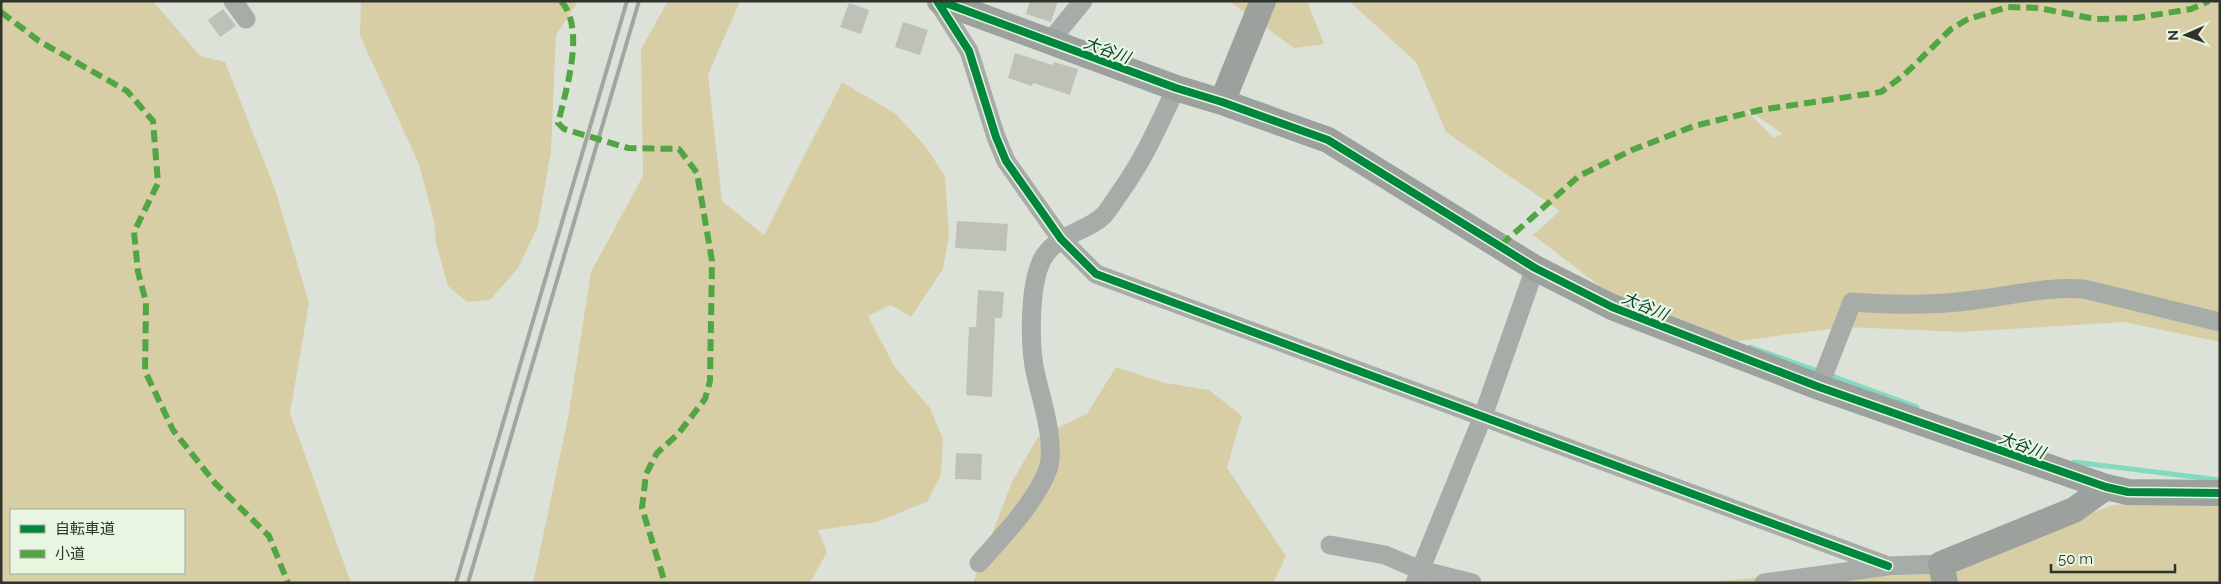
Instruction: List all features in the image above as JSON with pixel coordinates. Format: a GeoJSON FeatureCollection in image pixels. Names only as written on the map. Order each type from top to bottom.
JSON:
{"type":"FeatureCollection","features":[{"type":"Feature","properties":{"kind":"street"},"geometry":{"type":"LineString","coordinates":[[233,1],[246,19]]}},
{"type":"Feature","properties":{"kind":"street"},"geometry":{"type":"LineString","coordinates":[[939,1],[1051,40],[1176,88],[1222,102],[1328,140],[1535,268],[1612,307],[1819,387],[2106,487],[2128,492],[2220,493]]}},
{"type":"Feature","properties":{"kind":"street"},"geometry":{"type":"LineString","coordinates":[[939,1],[969,51],[996,137],[1006,161],[1061,239],[1096,274],[1888,566],[1943,573],[2074,510],[2106,487]]}},
{"type":"Feature","properties":{"kind":"street"},"geometry":{"type":"LineString","coordinates":[[1051,40],[1083,1]]}},
{"type":"Feature","properties":{"kind":"street"},"geometry":{"type":"LineString","coordinates":[[1222,102],[1263,1]]}},
{"type":"Feature","properties":{"kind":"street"},"geometry":{"type":"LineString","coordinates":[[978,563],[1024,510],[1048,468],[1050,432],[1035,372],[1032,316],[1034,289],[1042,260],[1061,239],[1102,217],[1132,176],[1149,146],[1176,88]]}},
{"type":"Feature","properties":{"kind":"street"},"geometry":{"type":"LineString","coordinates":[[1417,576],[1483,416],[1535,268]]}},
{"type":"Feature","properties":{"kind":"street"},"geometry":{"type":"LineString","coordinates":[[1819,387],[1852,302],[1896,305],[1971,301],[2066,288],[2084,290],[2220,322]]}},
{"type":"Feature","properties":{"kind":"street"},"geometry":{"type":"LineString","coordinates":[[1330,546],[1386,555],[1417,576],[1472,583]]}},
{"type":"Feature","properties":{"kind":"street"},"geometry":{"type":"LineString","coordinates":[[1764,583],[1888,566]]}},
{"type":"Feature","properties":{"kind":"shaded area"},"geometry":{"type":"Polygon","coordinates":[[[1,1],[153,1],[200,56],[225,62],[275,189],[309,303],[290,413],[351,583],[1,583],[1,1]]]}},
{"type":"Feature","properties":{"kind":"shaded area"},"geometry":{"type":"Polygon","coordinates":[[[361,1],[578,1],[556,35],[551,151],[538,226],[518,268],[490,300],[467,302],[448,286],[436,243],[434,221],[419,164],[360,36],[361,1]]]}},
{"type":"Feature","properties":{"kind":"shaded area"},"geometry":{"type":"Polygon","coordinates":[[[668,1],[740,1],[708,75],[722,201],[764,235],[842,82],[896,114],[925,146],[945,176],[949,234],[943,269],[911,317],[891,305],[868,316],[894,366],[930,408],[943,439],[941,474],[928,501],[877,522],[818,530],[827,552],[810,583],[533,583],[568,418],[591,272],[643,176],[641,49],[668,1]]]}},
{"type":"Feature","properties":{"kind":"shaded area"},"geometry":{"type":"Polygon","coordinates":[[[1229,1],[1307,1],[1324,44],[1294,48],[1229,1]]]}},
{"type":"Feature","properties":{"kind":"shaded area"},"geometry":{"type":"Polygon","coordinates":[[[1349,1],[2220,1],[2220,342],[2124,322],[1963,332],[1846,327],[1738,341],[1621,302],[1533,235],[1560,211],[1446,132],[1416,62],[1349,1]],[[1743,107],[1774,138],[1782,133],[1743,107]]]}},
{"type":"Feature","properties":{"kind":"shaded area"},"geometry":{"type":"Polygon","coordinates":[[[1116,367],[1165,383],[1209,390],[1242,416],[1227,468],[1286,556],[1273,583],[973,583],[1012,482],[1038,437],[1087,414],[1116,367]]]}},
{"type":"Feature","properties":{"kind":"shaded area"},"geometry":{"type":"Polygon","coordinates":[[[2151,500],[2220,504],[2220,583],[1952,583],[1950,565],[2063,525],[2109,506],[2151,500]]]}},
{"type":"Feature","properties":{"kind":"shaded area"},"geometry":{"type":"Polygon","coordinates":[[[1943,573],[1944,583],[1699,583],[1763,577],[1856,578],[1943,573]]]}},
{"type":"Feature","properties":{"kind":"building"},"geometry":{"type":"Polygon","coordinates":[[[1030,1],[1058,1],[1051,22],[1026,14],[1030,1]]]}},
{"type":"Feature","properties":{"kind":"building"},"geometry":{"type":"Polygon","coordinates":[[[849,3],[869,10],[861,34],[840,27],[849,3]]]}},
{"type":"Feature","properties":{"kind":"building"},"geometry":{"type":"Polygon","coordinates":[[[223,9],[236,26],[220,37],[208,20],[223,9]]]}},
{"type":"Feature","properties":{"kind":"building"},"geometry":{"type":"Polygon","coordinates":[[[903,22],[928,30],[920,55],[895,47],[903,22]]]}},
{"type":"Feature","properties":{"kind":"building"},"geometry":{"type":"Polygon","coordinates":[[[1015,53],[1052,65],[1054,62],[1078,69],[1070,95],[1033,83],[1032,86],[1008,78],[1015,53]]]}},
{"type":"Feature","properties":{"kind":"building"},"geometry":{"type":"Polygon","coordinates":[[[957,221],[1008,224],[1006,251],[955,248],[957,221]]]}},
{"type":"Feature","properties":{"kind":"building"},"geometry":{"type":"Polygon","coordinates":[[[978,290],[1004,292],[1002,318],[995,318],[992,397],[966,395],[969,327],[976,327],[978,290]]]}},
{"type":"Feature","properties":{"kind":"building"},"geometry":{"type":"Polygon","coordinates":[[[956,453],[982,454],[981,480],[955,479],[956,453]]]}},
{"type":"Feature","properties":{"kind":"waterway","name":"大谷川"},"geometry":{"type":"LineString","coordinates":[[1750,347],[1818,371]]}},
{"type":"Feature","properties":{"kind":"waterway","name":"大谷川"},"geometry":{"type":"LineString","coordinates":[[1832,376],[1917,407]]}},
{"type":"Feature","properties":{"kind":"waterway","name":"大谷川"},"geometry":{"type":"LineString","coordinates":[[2074,462],[2220,480]]}},
{"type":"Feature","properties":{"kind":"railway"},"geometry":{"type":"LineString","coordinates":[[456,583],[627,1]]}},
{"type":"Feature","properties":{"kind":"railway"},"geometry":{"type":"LineString","coordinates":[[468,583],[639,1]]}},
{"type":"Feature","properties":{"kind":"marked path"},"geometry":{"type":"LineString","coordinates":[[561,1],[568,13],[572,27],[573,43],[569,77],[558,123],[564,129],[628,148],[679,149],[697,173],[712,261],[710,381],[705,399],[678,434],[657,453],[646,474],[642,508],[665,583]]}},
{"type":"Feature","properties":{"kind":"marked path"},"geometry":{"type":"LineString","coordinates":[[1501,245],[1579,176],[1632,150],[1694,126],[1760,110],[1881,92],[1904,75],[1951,29],[1968,19],[2008,7],[2039,8],[2095,19],[2136,18],[2191,9],[2209,1]]}},
{"type":"Feature","properties":{"kind":"marked path"},"geometry":{"type":"LineString","coordinates":[[1,12],[39,41],[127,91],[153,121],[158,183],[134,232],[138,272],[146,302],[145,371],[173,430],[215,483],[269,536],[288,583]]}},
{"type":"Feature","properties":{"kind":"cycle path"},"geometry":{"type":"LineString","coordinates":[[937,1],[969,51],[996,137],[1006,161],[1061,239],[1096,274],[1888,566]]}},
{"type":"Feature","properties":{"kind":"cycle path"},"geometry":{"type":"LineString","coordinates":[[940,1],[1176,88],[1222,102],[1328,140],[1535,268],[1612,307],[1819,387],[2106,487],[2128,492],[2220,493]]}}]}
